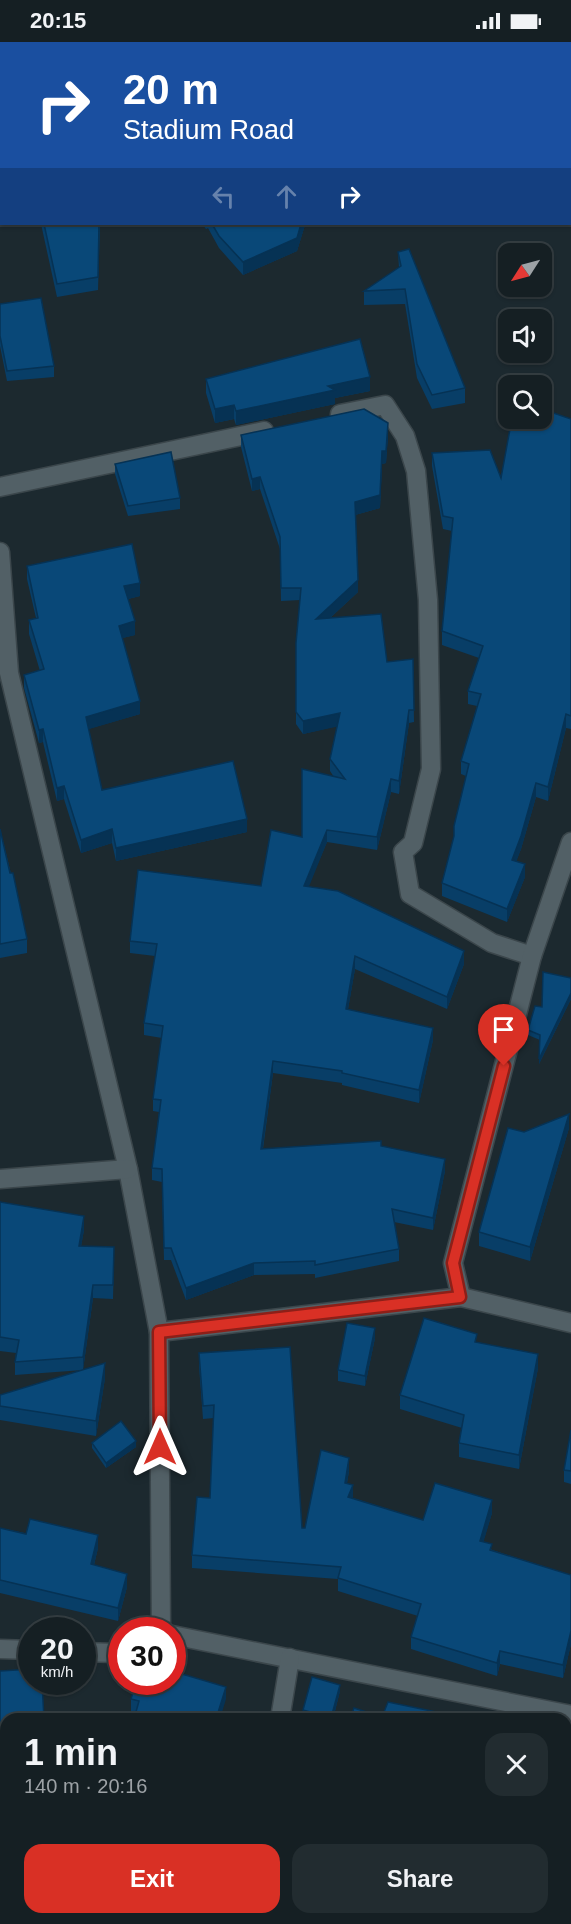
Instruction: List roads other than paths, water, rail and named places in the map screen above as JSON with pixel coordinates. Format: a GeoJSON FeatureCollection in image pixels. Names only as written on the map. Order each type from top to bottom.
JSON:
{"type":"FeatureCollection","features":[{"type":"Feature","properties":{"kind":"street"},"geometry":{"type":"LineString","coordinates":[[327,417],[385,405],[405,436],[416,471],[428,600],[431,769],[413,843],[403,852],[410,894],[492,943],[532,956]]}},
{"type":"Feature","properties":{"kind":"street"},"geometry":{"type":"LineString","coordinates":[[0,487],[280,428]]}},
{"type":"Feature","properties":{"kind":"street"},"geometry":{"type":"LineString","coordinates":[[0,552],[5,675],[129,1169],[159,1332],[161,1617]]}},
{"type":"Feature","properties":{"kind":"street"},"geometry":{"type":"LineString","coordinates":[[460,1297],[453,1263],[532,956],[571,842]]}},
{"type":"Feature","properties":{"kind":"street"},"geometry":{"type":"LineString","coordinates":[[0,1179],[129,1169]]}},
{"type":"Feature","properties":{"kind":"street"},"geometry":{"type":"LineString","coordinates":[[159,1332],[460,1297],[571,1323]]}},
{"type":"Feature","properties":{"kind":"street"},"geometry":{"type":"LineString","coordinates":[[186,1638],[561,1713]]}},
{"type":"Feature","properties":{"kind":"street"},"geometry":{"type":"LineString","coordinates":[[0,1649],[18,1650]]}},
{"type":"Feature","properties":{"kind":"street"},"geometry":{"type":"LineString","coordinates":[[281,1713],[290,1658]]}}]}
